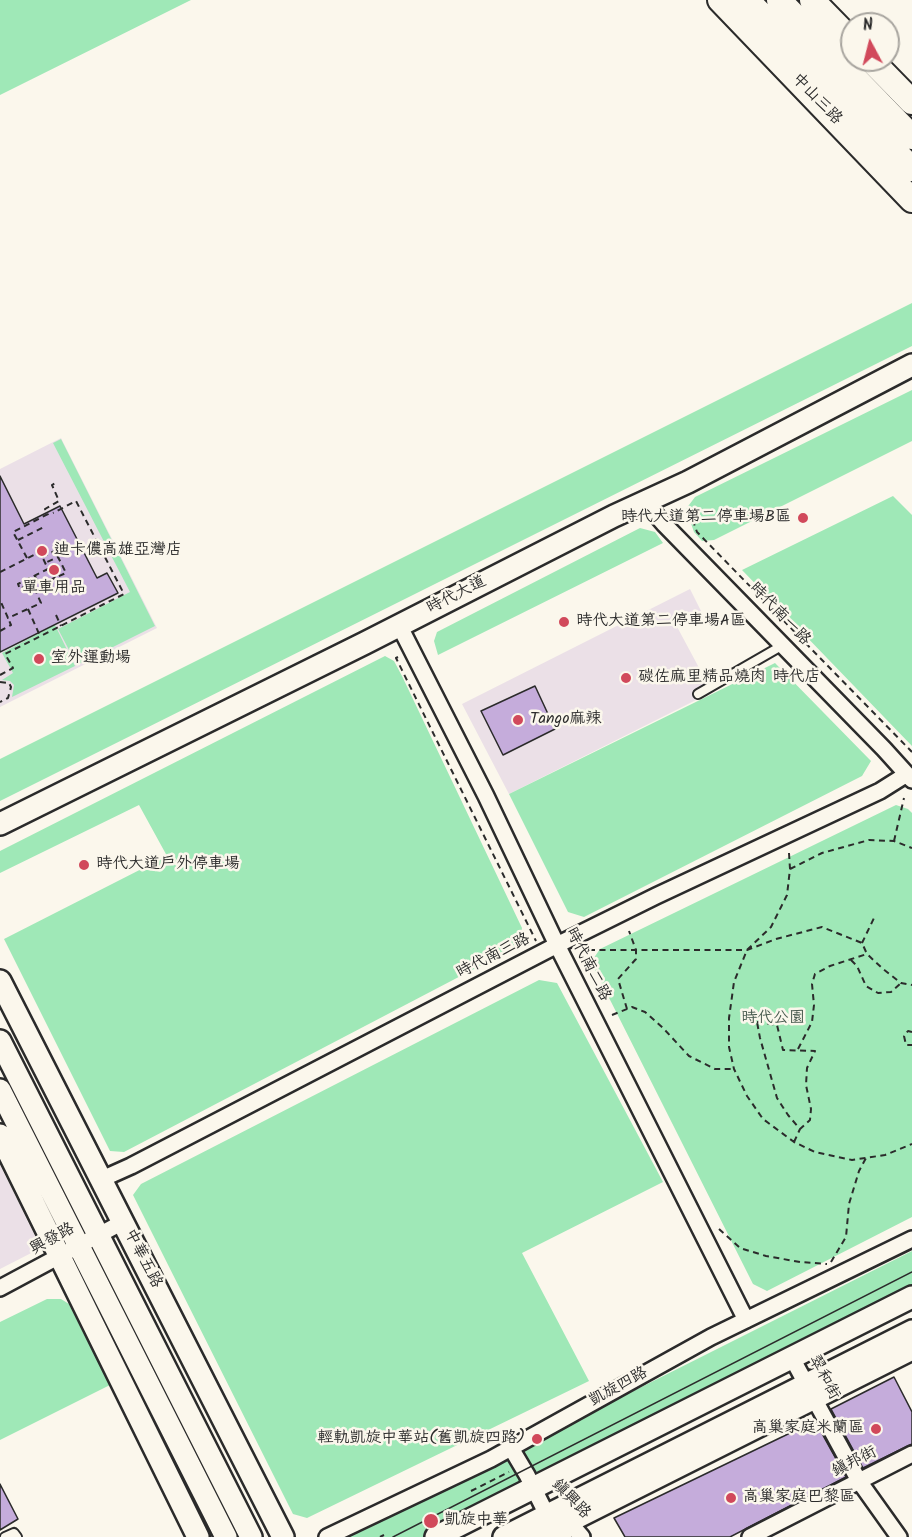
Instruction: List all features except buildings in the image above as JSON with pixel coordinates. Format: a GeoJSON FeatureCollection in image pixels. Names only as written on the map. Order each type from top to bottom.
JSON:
{"type":"FeatureCollection","features":[{"type":"Feature","properties":{"kind":"main road","name":"中山三路"},"geometry":{"type":"LineString","coordinates":[[720,0],[912,200]]}},
{"type":"Feature","properties":{"kind":"main road","name":"中山三路"},"geometry":{"type":"LineString","coordinates":[[747,0],[912,169]]}},
{"type":"Feature","properties":{"kind":"main road"},"geometry":{"type":"LineString","coordinates":[[779,0],[912,137]]}},
{"type":"Feature","properties":{"kind":"main road"},"geometry":{"type":"LineString","coordinates":[[812,0],[840,29]]}},
{"type":"Feature","properties":{"kind":"main road"},"geometry":{"type":"LineString","coordinates":[[883,72],[912,102]]}},
{"type":"Feature","properties":{"kind":"street","name":"時代大道"},"geometry":{"type":"LineString","coordinates":[[0,824],[644,501],[688,482],[912,365]]}},
{"type":"Feature","properties":{"kind":"street","name":"時代南一路"},"geometry":{"type":"LineString","coordinates":[[644,501],[663,524],[909,777]]}},
{"type":"Feature","properties":{"kind":"street","name":"時代南二路"},"geometry":{"type":"LineString","coordinates":[[399,625],[746,1320]]}},
{"type":"Feature","properties":{"kind":"street","name":"時代南三路"},"geometry":{"type":"LineString","coordinates":[[102,1179],[557,945],[909,777]]}},
{"type":"Feature","properties":{"kind":"street","name":"中華五路"},"geometry":{"type":"LineString","coordinates":[[0,981],[283,1537]]}},
{"type":"Feature","properties":{"kind":"street","name":"中華五路"},"geometry":{"type":"LineString","coordinates":[[0,1041],[251,1537]]}},
{"type":"Feature","properties":{"kind":"street"},"geometry":{"type":"LineString","coordinates":[[0,1090],[198,1537]]}},
{"type":"Feature","properties":{"kind":"street"},"geometry":{"type":"LineString","coordinates":[[0,1135],[70,1251],[226,1537]]}},
{"type":"Feature","properties":{"kind":"street","name":"興發路"},"geometry":{"type":"LineString","coordinates":[[0,1288],[123,1222]]}},
{"type":"Feature","properties":{"kind":"street","name":"凱旋四路"},"geometry":{"type":"LineString","coordinates":[[327,1537],[476,1467],[701,1343],[912,1239]]}},
{"type":"Feature","properties":{"kind":"street"},"geometry":{"type":"LineString","coordinates":[[802,1377],[912,1297]]}},
{"type":"Feature","properties":{"kind":"street"},"geometry":{"type":"LineString","coordinates":[[504,1537],[555,1515],[802,1377],[912,1312]]}},
{"type":"Feature","properties":{"kind":"street"},"geometry":{"type":"LineString","coordinates":[[468,1537],[555,1515],[802,1377],[912,1331]]}},
{"type":"Feature","properties":{"kind":"street"},"geometry":{"type":"LineString","coordinates":[[802,1377],[912,1349]]}},
{"type":"Feature","properties":{"kind":"street","name":"翠和街"},"geometry":{"type":"LineString","coordinates":[[802,1377],[859,1481],[899,1537]]}},
{"type":"Feature","properties":{"kind":"street","name":"鎮興路"},"geometry":{"type":"LineString","coordinates":[[511,1448],[555,1515]]}},
{"type":"Feature","properties":{"kind":"street","name":"鎮邦街"},"geometry":{"type":"LineString","coordinates":[[751,1537],[912,1454]]}},
{"type":"Feature","properties":{"kind":"street"},"geometry":{"type":"LineString","coordinates":[[436,1537],[555,1515]]}},
{"type":"Feature","properties":{"kind":"street"},"geometry":{"type":"LineString","coordinates":[[538,1537],[555,1515]]}},
{"type":"Feature","properties":{"kind":"lane"},"geometry":{"type":"LineString","coordinates":[[698,694],[783,645]]}},
{"type":"Feature","properties":{"kind":"lane"},"geometry":{"type":"LineString","coordinates":[[5,1537],[14,1533],[16,1537]]}},
{"type":"Feature","properties":{"kind":"path"},"geometry":{"type":"LineString","coordinates":[[27,558],[14,532],[48,514],[45,509],[59,501],[52,485],[57,482]]}},
{"type":"Feature","properties":{"kind":"path"},"geometry":{"type":"LineString","coordinates":[[5,654],[124,594],[76,501],[53,513]]}},
{"type":"Feature","properties":{"kind":"path"},"geometry":{"type":"LineString","coordinates":[[689,510],[697,532],[912,752]]}},
{"type":"Feature","properties":{"kind":"path"},"geometry":{"type":"LineString","coordinates":[[34,521],[38,530]]}},
{"type":"Feature","properties":{"kind":"path"},"geometry":{"type":"LineString","coordinates":[[18,540],[46,526]]}},
{"type":"Feature","properties":{"kind":"path"},"geometry":{"type":"LineString","coordinates":[[42,557],[62,548]]}},
{"type":"Feature","properties":{"kind":"path"},"geometry":{"type":"LineString","coordinates":[[0,572],[40,552],[55,578]]}},
{"type":"Feature","properties":{"kind":"path"},"geometry":{"type":"LineString","coordinates":[[35,575],[39,585],[66,573],[58,557],[45,563]]}},
{"type":"Feature","properties":{"kind":"path"},"geometry":{"type":"LineString","coordinates":[[32,583],[20,589],[18,584],[48,569]]}},
{"type":"Feature","properties":{"kind":"path"},"geometry":{"type":"LineString","coordinates":[[8,618],[41,603],[30,578]]}},
{"type":"Feature","properties":{"kind":"path"},"geometry":{"type":"LineString","coordinates":[[0,600],[11,625],[0,631]]}},
{"type":"Feature","properties":{"kind":"path"},"geometry":{"type":"LineString","coordinates":[[28,609],[40,636]]}},
{"type":"Feature","properties":{"kind":"path"},"geometry":{"type":"LineString","coordinates":[[56,615],[61,626]]}},
{"type":"Feature","properties":{"kind":"path"},"geometry":{"type":"LineString","coordinates":[[0,652],[5,654],[12,668],[0,675]]}},
{"type":"Feature","properties":{"kind":"path"},"geometry":{"type":"LineString","coordinates":[[396,658],[537,942]]}},
{"type":"Feature","properties":{"kind":"path"},"geometry":{"type":"LineString","coordinates":[[0,682],[9,683],[11,687],[8,698],[0,702]]}},
{"type":"Feature","properties":{"kind":"path"},"geometry":{"type":"LineString","coordinates":[[894,841],[904,798]]}},
{"type":"Feature","properties":{"kind":"path"},"geometry":{"type":"LineString","coordinates":[[790,869],[822,853],[869,840],[894,841],[912,848]]}},
{"type":"Feature","properties":{"kind":"path"},"geometry":{"type":"LineString","coordinates":[[789,853],[787,895],[771,927],[747,950],[734,982],[729,1018],[729,1047],[734,1069],[747,1096],[764,1119],[794,1142],[815,1152],[852,1160],[885,1155],[912,1144]]}},
{"type":"Feature","properties":{"kind":"path"},"geometry":{"type":"LineString","coordinates":[[862,943],[874,918]]}},
{"type":"Feature","properties":{"kind":"path"},"geometry":{"type":"LineString","coordinates":[[589,950],[747,950],[776,939],[822,927],[862,943],[867,954],[901,983],[912,985]]}},
{"type":"Feature","properties":{"kind":"path"},"geometry":{"type":"LineString","coordinates":[[627,1009],[618,979],[636,959],[636,950],[629,931]]}},
{"type":"Feature","properties":{"kind":"path"},"geometry":{"type":"LineString","coordinates":[[798,1049],[812,1022],[814,1005],[812,984],[815,974],[867,954]]}},
{"type":"Feature","properties":{"kind":"path"},"geometry":{"type":"LineString","coordinates":[[852,960],[866,986],[878,993],[891,992],[901,983]]}},
{"type":"Feature","properties":{"kind":"path"},"geometry":{"type":"LineString","coordinates":[[612,1015],[632,1007],[645,1012],[689,1056],[715,1069],[734,1069]]}},
{"type":"Feature","properties":{"kind":"path"},"geometry":{"type":"LineString","coordinates":[[794,1142],[800,1129],[810,1120],[811,1109],[806,1085],[807,1068],[815,1051],[783,1050],[777,1025],[758,1022],[760,1038],[777,1098],[800,1129]]}},
{"type":"Feature","properties":{"kind":"path"},"geometry":{"type":"LineString","coordinates":[[912,1032],[908,1031],[904,1036],[906,1045],[912,1045]]}},
{"type":"Feature","properties":{"kind":"path"},"geometry":{"type":"LineString","coordinates":[[719,1229],[740,1248],[777,1258],[830,1264],[846,1237],[849,1204],[859,1171],[866,1158]]}},
{"type":"Feature","properties":{"kind":"path"},"geometry":{"type":"LineString","coordinates":[[471,1491],[497,1479]]}},
{"type":"Feature","properties":{"kind":"path"},"geometry":{"type":"LineString","coordinates":[[380,1537],[384,1535]]}},
{"type":"Feature","properties":{"kind":"shaded area"},"geometry":{"type":"Polygon","coordinates":[[[61,438],[157,628],[0,707],[0,469],[61,438]]]}},
{"type":"Feature","properties":{"kind":"shaded area"},"geometry":{"type":"Polygon","coordinates":[[[690,589],[701,611],[675,623],[712,692],[509,794],[462,704],[690,589]]]}},
{"type":"Feature","properties":{"kind":"shaded area"},"geometry":{"type":"Polygon","coordinates":[[[0,1165],[41,1248],[0,1269],[0,1165]]]}},
{"type":"Feature","properties":{"kind":"green space"},"geometry":{"type":"Polygon","coordinates":[[[0,0],[191,0],[0,95],[0,0]]]}},
{"type":"Feature","properties":{"kind":"green space"},"geometry":{"type":"Polygon","coordinates":[[[912,303],[912,346],[0,801],[0,759],[912,303]]]}},
{"type":"Feature","properties":{"kind":"green space"},"geometry":{"type":"Polygon","coordinates":[[[912,390],[912,441],[714,540],[702,541],[694,532],[686,509],[695,497],[912,390]]]}},
{"type":"Feature","properties":{"kind":"green space"},"geometry":{"type":"Polygon","coordinates":[[[61,439],[155,626],[77,665],[58,629],[130,592],[53,443],[61,439]]]}},
{"type":"Feature","properties":{"kind":"green space"},"geometry":{"type":"Polygon","coordinates":[[[893,496],[912,515],[912,746],[742,570],[893,496]]]}},
{"type":"Feature","properties":{"kind":"green space"},"geometry":{"type":"Polygon","coordinates":[[[640,528],[655,532],[663,543],[438,655],[434,641],[437,632],[640,528]]]}},
{"type":"Feature","properties":{"kind":"green space","name":"室外運動場"},"geometry":{"type":"Polygon","coordinates":[[[55,625],[75,666],[12,697],[14,685],[10,681],[2,680],[13,673],[2,653],[55,625]]]}},
{"type":"Feature","properties":{"kind":"green space"},"geometry":{"type":"Polygon","coordinates":[[[385,656],[394,661],[402,676],[522,928],[518,946],[124,1152],[110,1151],[4,939],[167,856],[139,805],[0,873],[0,851],[385,656]]]}},
{"type":"Feature","properties":{"kind":"green space"},"geometry":{"type":"Polygon","coordinates":[[[775,663],[871,761],[862,776],[584,917],[568,912],[509,794],[775,663]]]}},
{"type":"Feature","properties":{"kind":"green space","name":"時代公園"},"geometry":{"type":"Polygon","coordinates":[[[896,805],[912,813],[912,1217],[767,1291],[753,1284],[591,962],[600,949],[896,805]]]}},
{"type":"Feature","properties":{"kind":"green space"},"geometry":{"type":"Polygon","coordinates":[[[539,980],[557,983],[663,1182],[522,1253],[589,1381],[307,1518],[293,1514],[133,1195],[141,1184],[539,980]]]}},
{"type":"Feature","properties":{"kind":"green space"},"geometry":{"type":"Polygon","coordinates":[[[912,1251],[912,1293],[428,1537],[343,1537],[912,1251]]]}},
{"type":"Feature","properties":{"kind":"green space"},"geometry":{"type":"Polygon","coordinates":[[[47,1299],[61,1299],[69,1304],[110,1385],[0,1440],[0,1322],[47,1299]]]}},
{"type":"Feature","properties":{"kind":"tram line"},"geometry":{"type":"LineString","coordinates":[[393,1537],[912,1272]]}},
{"type":"Feature","properties":{"kind":"place","name":"時代大道第二停車場B區"},"geometry":{"type":"Point","coordinates":[803,518]}},
{"type":"Feature","properties":{"kind":"place","name":"迪卡儂高雄亞灣店"},"geometry":{"type":"Point","coordinates":[42,551]}},
{"type":"Feature","properties":{"kind":"place","name":"單車用品"},"geometry":{"type":"Point","coordinates":[54,570]}},
{"type":"Feature","properties":{"kind":"place","name":"時代大道第二停車場A區"},"geometry":{"type":"Point","coordinates":[564,622]}},
{"type":"Feature","properties":{"kind":"place","name":"室外運動場"},"geometry":{"type":"Point","coordinates":[39,659]}},
{"type":"Feature","properties":{"kind":"place","name":"碳佐麻里精品燒肉 時代店"},"geometry":{"type":"Point","coordinates":[626,678]}},
{"type":"Feature","properties":{"kind":"place","name":"Tango麻辣"},"geometry":{"type":"Point","coordinates":[518,720]}},
{"type":"Feature","properties":{"kind":"place","name":"時代大道戶外停車場"},"geometry":{"type":"Point","coordinates":[84,865]}},
{"type":"Feature","properties":{"kind":"place","name":"高巢家庭米蘭區"},"geometry":{"type":"Point","coordinates":[876,1429]}},
{"type":"Feature","properties":{"kind":"place","name":"輕軌凱旋中華站(舊凱旋四路)"},"geometry":{"type":"Point","coordinates":[537,1439]}},
{"type":"Feature","properties":{"kind":"place","name":"高巢家庭巴黎區"},"geometry":{"type":"Point","coordinates":[731,1498]}},
{"type":"Feature","properties":{"kind":"place","name":"凱旋中華"},"geometry":{"type":"Point","coordinates":[431,1521]}}]}
